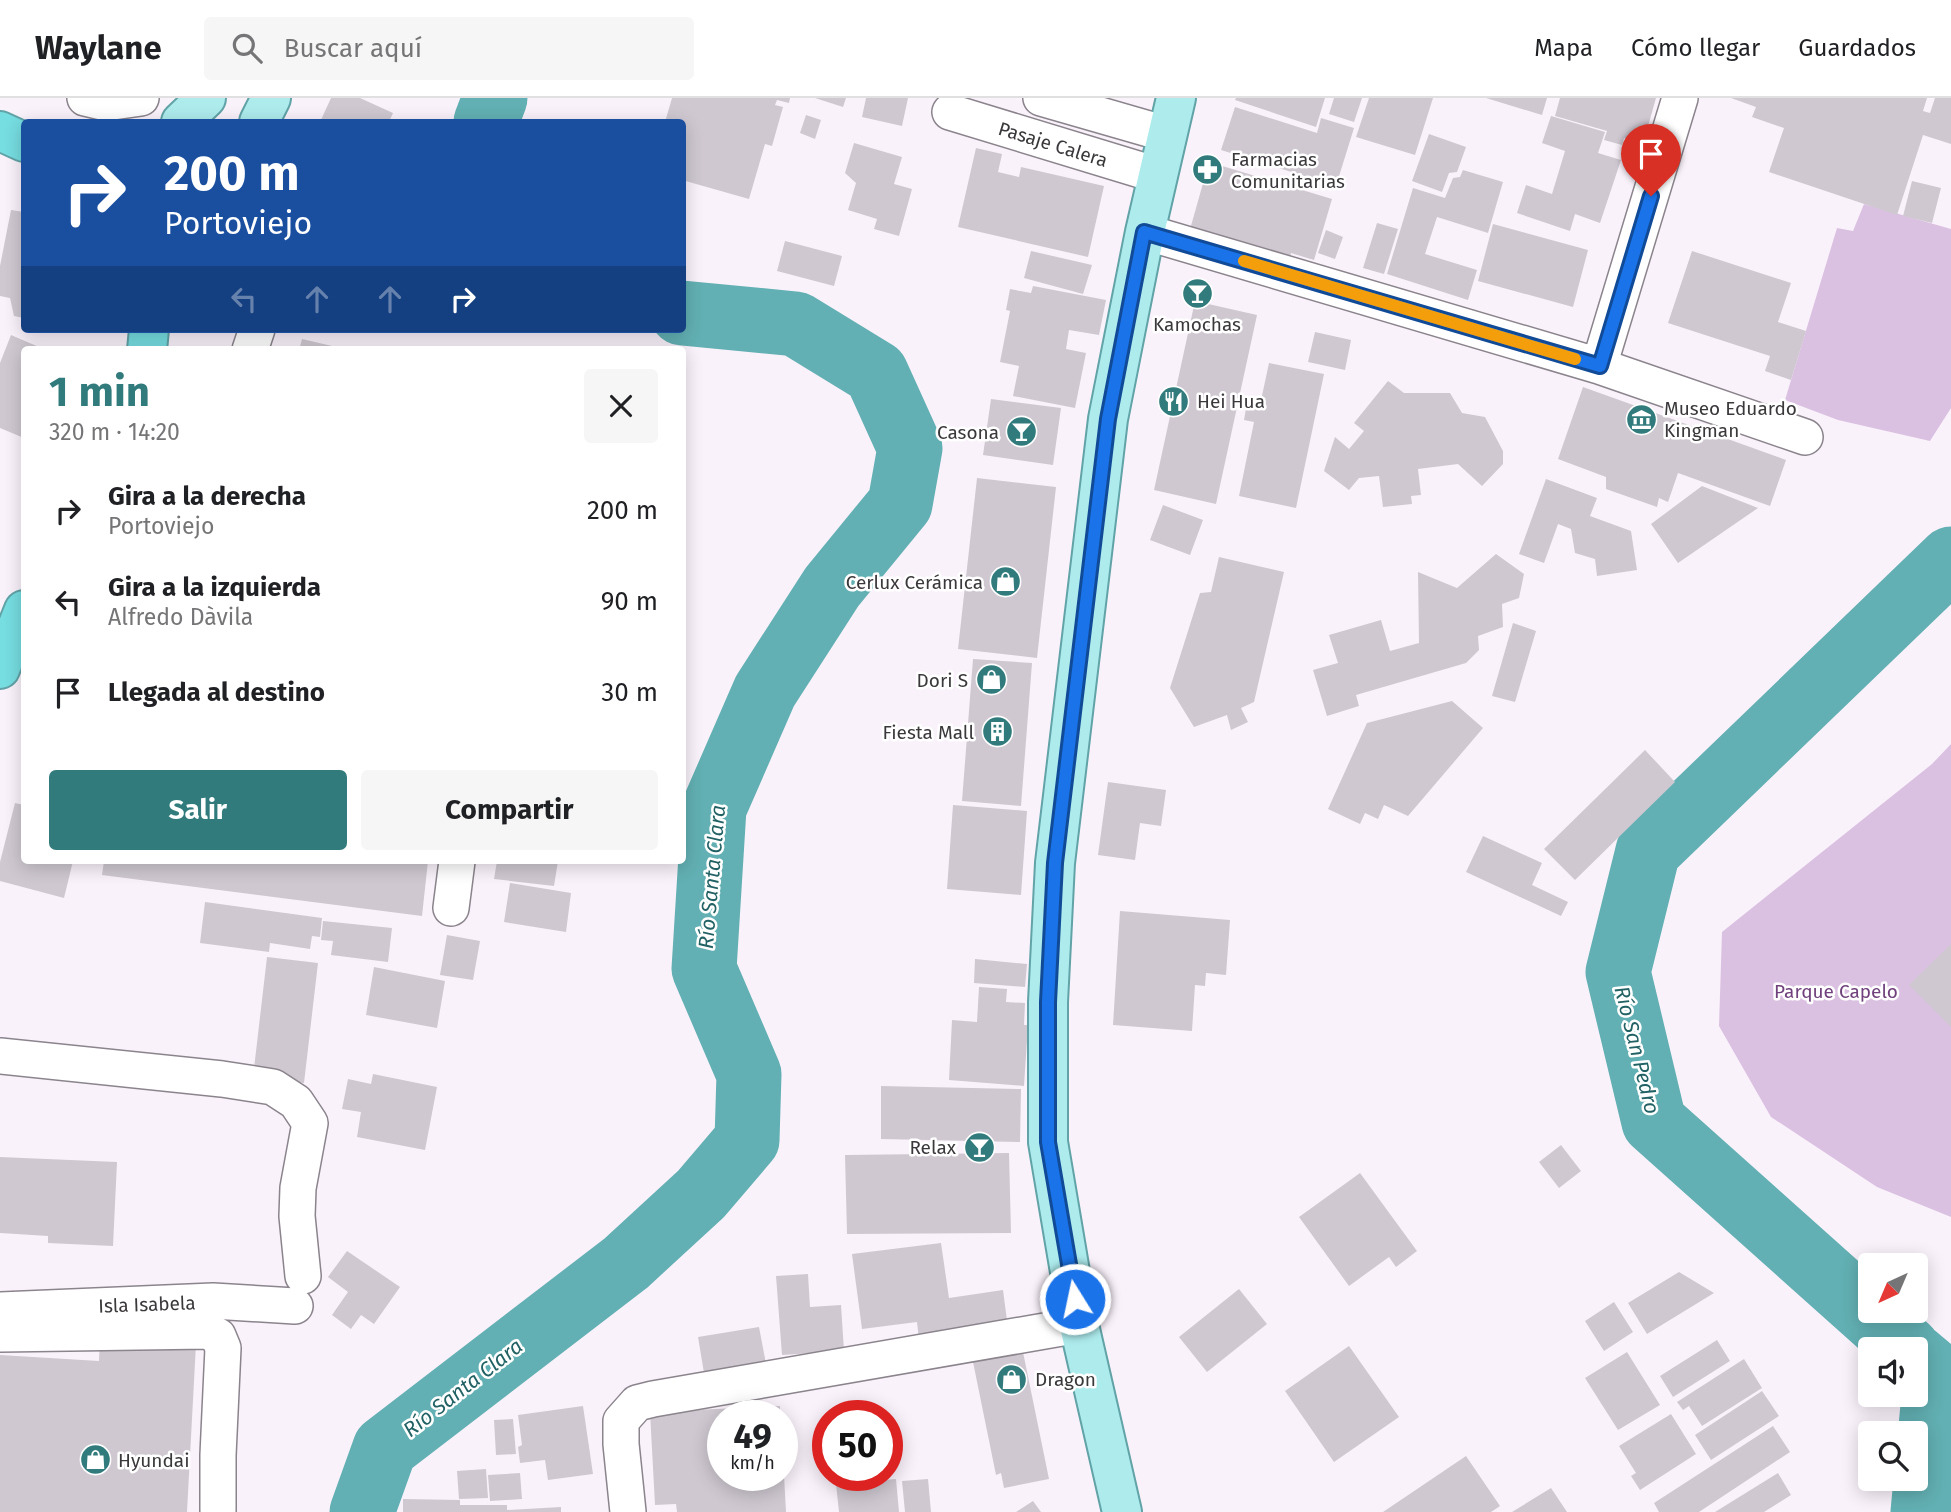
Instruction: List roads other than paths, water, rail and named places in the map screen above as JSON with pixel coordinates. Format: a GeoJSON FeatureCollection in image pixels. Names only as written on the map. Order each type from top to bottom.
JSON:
{"type":"FeatureCollection","features":[{"type":"Feature","properties":{"kind":"highway"},"geometry":{"type":"LineString","coordinates":[[0,131],[21,141]]}},
{"type":"Feature","properties":{"kind":"highway"},"geometry":{"type":"LineString","coordinates":[[0,669],[21,617]]}},
{"type":"Feature","properties":{"kind":"main road"},"geometry":{"type":"LineString","coordinates":[[184,119],[206,98]]}},
{"type":"Feature","properties":{"kind":"main road"},"geometry":{"type":"LineString","coordinates":[[260,119],[271,98]]}},
{"type":"Feature","properties":{"kind":"main road"},"geometry":{"type":"LineString","coordinates":[[1122,1512],[1080,1325],[1048,1142],[1048,1002],[1055,863],[1108,419],[1144,232],[1171,116]]}},
{"type":"Feature","properties":{"kind":"street"},"geometry":{"type":"LineString","coordinates":[[85,98],[106,103],[141,98]]}},
{"type":"Feature","properties":{"kind":"street"},"geometry":{"type":"LineString","coordinates":[[1041,98],[1171,116]]}},
{"type":"Feature","properties":{"kind":"street"},"geometry":{"type":"LineString","coordinates":[[1600,366],[1680,98]]}},
{"type":"Feature","properties":{"kind":"street","name":"Pasaje Calera"},"geometry":{"type":"LineString","coordinates":[[950,112],[1157,175]]}},
{"type":"Feature","properties":{"kind":"street"},"geometry":{"type":"LineString","coordinates":[[1144,232],[1600,366],[1805,437]]}},
{"type":"Feature","properties":{"kind":"street"},"geometry":{"type":"LineString","coordinates":[[451,908],[457,864]]}},
{"type":"Feature","properties":{"kind":"street","name":"Isla Isabela"},"geometry":{"type":"LineString","coordinates":[[0,1056],[273,1087],[296,1102],[310,1123],[298,1188],[299,1291],[213,1301],[0,1310]]}},
{"type":"Feature","properties":{"kind":"street"},"geometry":{"type":"LineString","coordinates":[[628,1512],[621,1421],[637,1404],[653,1398],[1080,1325]]}},
{"type":"Feature","properties":{"kind":"street"},"geometry":{"type":"LineString","coordinates":[[0,1334],[207,1331],[218,1336],[223,1348],[218,1510]]}},
{"type":"Feature","properties":{"kind":"waterway","name":"Río Santa Clara"},"geometry":{"type":"LineString","coordinates":[[487,119],[495,98]]}},
{"type":"Feature","properties":{"kind":"waterway","name":"Río Santa Clara"},"geometry":{"type":"LineString","coordinates":[[362,1512],[385,1448],[626,1263],[701,1194],[747,1140],[749,1074],[704,969],[714,808],[765,691],[832,587],[900,504],[910,448],[876,373],[796,324],[686,313]]}},
{"type":"Feature","properties":{"kind":"waterway","name":"Río San Pedro"},"geometry":{"type":"LineString","coordinates":[[1895,1337],[1654,1122],[1618,972],[1648,851],[1951,559]]}},
{"type":"Feature","properties":{"kind":"waterway","name":"Río San Pedro"},"geometry":{"type":"LineString","coordinates":[[1923,1512],[1936,1374],[1928,1367]]}},
{"type":"Feature","properties":{"kind":"place","name":"Farmacias Comunitarias"},"geometry":{"type":"Point","coordinates":[1208,170]}},
{"type":"Feature","properties":{"kind":"place","name":"Kamochas"},"geometry":{"type":"Point","coordinates":[1197,293]}},
{"type":"Feature","properties":{"kind":"place","name":"Hei Hua"},"geometry":{"type":"Point","coordinates":[1174,401]}},
{"type":"Feature","properties":{"kind":"place","name":"Museo Eduardo Kingman"},"geometry":{"type":"Point","coordinates":[1641,419]}},
{"type":"Feature","properties":{"kind":"place","name":"Casona"},"geometry":{"type":"Point","coordinates":[1022,432]}},
{"type":"Feature","properties":{"kind":"place","name":"Cerlux Cerámica"},"geometry":{"type":"Point","coordinates":[1006,582]}},
{"type":"Feature","properties":{"kind":"place","name":"Dori S"},"geometry":{"type":"Point","coordinates":[991,680]}},
{"type":"Feature","properties":{"kind":"place","name":"Fiesta Mall"},"geometry":{"type":"Point","coordinates":[997,732]}},
{"type":"Feature","properties":{"kind":"place","name":"Relax"},"geometry":{"type":"Point","coordinates":[979,1147]}},
{"type":"Feature","properties":{"kind":"place","name":"Dragon"},"geometry":{"type":"Point","coordinates":[1012,1379]}},
{"type":"Feature","properties":{"kind":"place","name":"Hyundai"},"geometry":{"type":"Point","coordinates":[95,1460]}},
{"type":"Feature","properties":{"kind":"park label","name":"Parque Capelo"},"geometry":{"type":"Point","coordinates":[1836,991]}}]}
